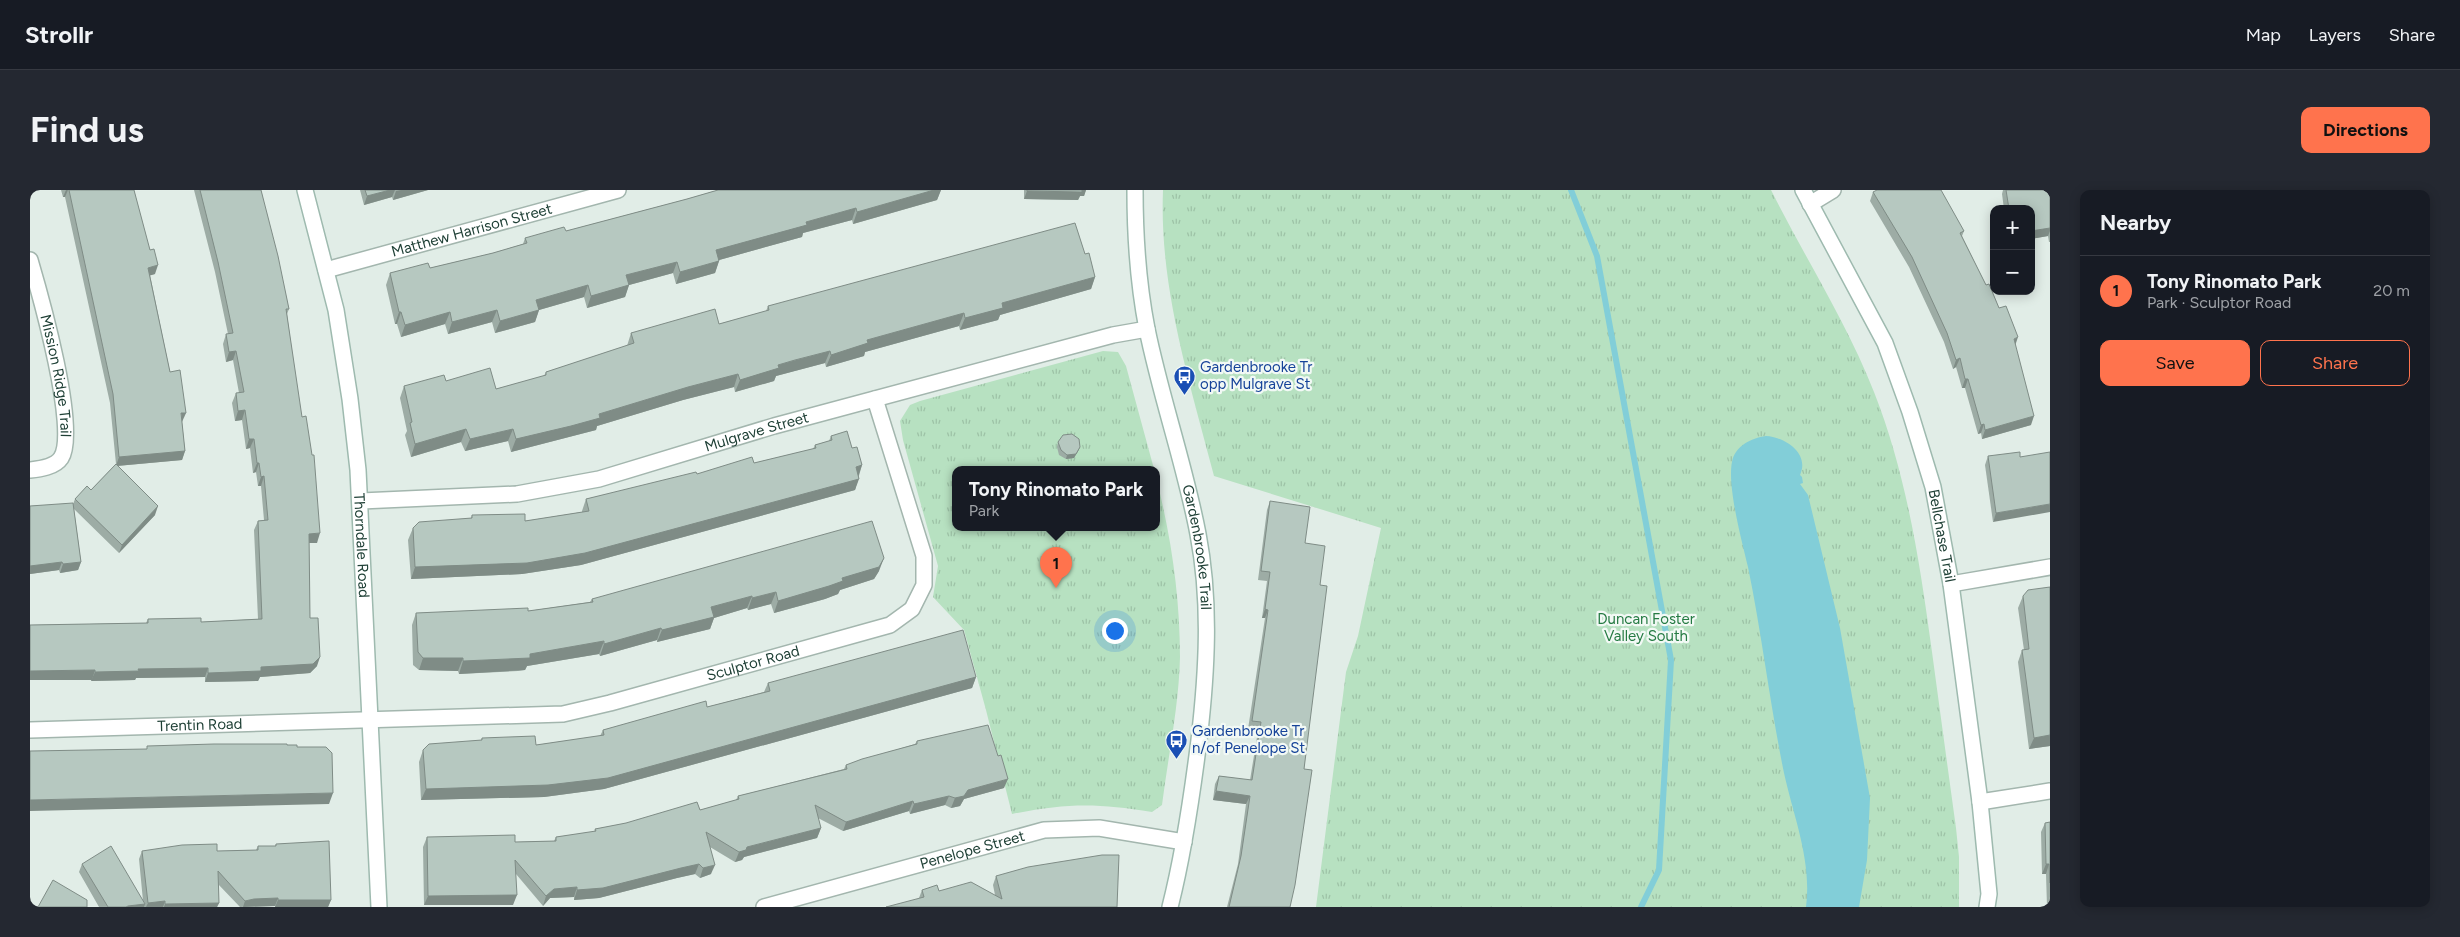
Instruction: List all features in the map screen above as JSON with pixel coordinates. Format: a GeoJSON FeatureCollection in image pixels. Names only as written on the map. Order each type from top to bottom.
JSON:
{"type":"FeatureCollection","features":[{"type":"Feature","properties":{"kind":"street","name":"Thorndale Road"},"geometry":{"type":"LineString","coordinates":[[305,190],[336,310],[350,399],[361,501],[379,907]]}},
{"type":"Feature","properties":{"kind":"street","name":"Matthew Harrison Street"},"geometry":{"type":"LineString","coordinates":[[326,270],[618,190]]}},
{"type":"Feature","properties":{"kind":"street","name":"Gardenbrooke Trail"},"geometry":{"type":"LineString","coordinates":[[1135,190],[1137,244],[1147,329],[1198,534],[1207,604],[1203,706],[1184,842],[1170,907]]}},
{"type":"Feature","properties":{"kind":"street","name":"Bellchase Trail"},"geometry":{"type":"LineString","coordinates":[[1803,190],[1885,343],[1910,412],[1933,487],[1951,584],[1980,802],[1989,894],[1988,907]]}},
{"type":"Feature","properties":{"kind":"street"},"geometry":{"type":"LineString","coordinates":[[1810,204],[1833,190]]}},
{"type":"Feature","properties":{"kind":"street","name":"Mission Ridge Trail"},"geometry":{"type":"LineString","coordinates":[[30,260],[39,290],[63,402],[66,420],[66,444],[61,458],[53,465],[30,470]]}},
{"type":"Feature","properties":{"kind":"street","name":"Mulgrave Street"},"geometry":{"type":"LineString","coordinates":[[361,501],[517,494],[590,480],[774,426],[1113,335],[1147,329]]}},
{"type":"Feature","properties":{"kind":"street","name":"Sculptor Road"},"geometry":{"type":"LineString","coordinates":[[370,721],[563,714],[610,703],[890,625],[912,609],[924,585],[924,556],[876,399]]}},
{"type":"Feature","properties":{"kind":"street"},"geometry":{"type":"LineString","coordinates":[[1951,584],[2050,567]]}},
{"type":"Feature","properties":{"kind":"street","name":"Trentin Road"},"geometry":{"type":"LineString","coordinates":[[30,730],[370,721]]}},
{"type":"Feature","properties":{"kind":"street"},"geometry":{"type":"LineString","coordinates":[[1980,802],[2050,791]]}},
{"type":"Feature","properties":{"kind":"street","name":"Penelope Street"},"geometry":{"type":"LineString","coordinates":[[764,907],[1044,830],[1099,828],[1184,842]]}},
{"type":"Feature","properties":{"kind":"green space","name":"Duncan Foster Valley South"},"geometry":{"type":"Polygon","coordinates":[[[1163,190],[1771,190],[1863,366],[1885,424],[1904,488],[1917,553],[1956,828],[1959,857],[1959,907],[1316,907],[1346,672],[1358,636],[1381,528],[1214,476],[1186,370],[1171,299],[1163,227],[1163,190]]]}},
{"type":"Feature","properties":{"kind":"green space"},"geometry":{"type":"Polygon","coordinates":[[[1103,351],[1118,352],[1126,366],[1153,466],[952,466],[952,531],[1160,531],[1160,495],[1174,566],[1180,634],[1180,657],[1178,694],[1162,805],[1152,812],[1082,805],[1012,814],[964,630],[933,597],[938,566],[903,440],[900,421],[910,405],[1103,351]]]}},
{"type":"Feature","properties":{"kind":"water"},"geometry":{"type":"Polygon","coordinates":[[[1766,436],[1781,439],[1788,443],[1799,453],[1802,460],[1800,475],[1803,483],[1800,484],[1808,495],[1840,628],[1870,798],[1867,860],[1859,907],[1806,907],[1807,890],[1804,856],[1774,722],[1753,593],[1736,514],[1732,485],[1732,462],[1736,451],[1749,441],[1766,436]]]}},
{"type":"Feature","properties":{"kind":"building"},"geometry":{"type":"Polygon","coordinates":[[[69,190],[134,190],[150,250],[154,249],[158,265],[148,268],[170,372],[180,370],[186,413],[181,413],[185,451],[119,457],[113,394],[69,190]]]}},
{"type":"Feature","properties":{"kind":"building"},"geometry":{"type":"Polygon","coordinates":[[[200,190],[261,190],[278,256],[289,309],[286,309],[302,417],[306,416],[312,455],[314,455],[320,533],[309,534],[310,618],[318,618],[320,657],[313,664],[261,667],[261,671],[208,673],[208,668],[95,672],[95,670],[30,671],[30,625],[148,623],[148,619],[201,618],[201,622],[262,619],[258,521],[268,520],[264,476],[261,477],[259,463],[257,463],[254,439],[249,439],[245,410],[238,411],[236,393],[244,392],[236,351],[229,352],[226,334],[233,333],[200,190]]]}},
{"type":"Feature","properties":{"kind":"building"},"geometry":{"type":"Polygon","coordinates":[[[365,190],[390,190],[367,196],[365,190]]]}},
{"type":"Feature","properties":{"kind":"building"},"geometry":{"type":"Polygon","coordinates":[[[718,190],[934,190],[857,212],[856,208],[806,222],[807,225],[716,250],[719,261],[680,272],[677,262],[626,275],[629,285],[591,296],[588,285],[536,300],[539,310],[500,321],[497,310],[452,322],[450,312],[405,325],[401,312],[399,312],[390,273],[428,263],[430,268],[493,253],[527,243],[525,238],[564,227],[566,231],[718,190]]]}},
{"type":"Feature","properties":{"kind":"building"},"geometry":{"type":"Polygon","coordinates":[[[1082,190],[1082,192],[1027,191],[1082,190]]]}},
{"type":"Feature","properties":{"kind":"building"},"geometry":{"type":"Polygon","coordinates":[[[1877,190],[1941,190],[1964,231],[1960,233],[1986,285],[1989,284],[1990,295],[1994,295],[1999,308],[2006,306],[2018,337],[2014,339],[2034,416],[1985,430],[1984,424],[1981,425],[1968,379],[1965,379],[1960,358],[1956,360],[1947,333],[1912,257],[1873,192],[1877,190]]]}},
{"type":"Feature","properties":{"kind":"building"},"geometry":{"type":"Polygon","coordinates":[[[2006,190],[2050,190],[2050,228],[2035,230],[2035,205],[2008,205],[2006,190]]]}},
{"type":"Feature","properties":{"kind":"building"},"geometry":{"type":"Polygon","coordinates":[[[1075,223],[1085,254],[1089,253],[1095,277],[1002,303],[1003,308],[965,318],[964,313],[867,340],[868,343],[831,355],[830,351],[778,365],[779,368],[740,380],[738,374],[688,387],[599,414],[600,418],[516,439],[513,429],[470,439],[466,429],[415,444],[404,386],[444,375],[446,381],[490,368],[496,389],[546,375],[546,372],[634,343],[631,333],[715,309],[719,324],[769,310],[768,306],[1075,223]]]}},
{"type":"Feature","properties":{"kind":"building"},"geometry":{"type":"Polygon","coordinates":[[[847,431],[852,448],[857,447],[862,465],[856,467],[859,479],[585,553],[527,563],[415,567],[413,528],[419,522],[472,518],[472,515],[525,514],[525,521],[589,511],[586,499],[696,472],[697,474],[752,457],[754,463],[816,448],[815,445],[832,440],[831,436],[847,431]]]}},
{"type":"Feature","properties":{"kind":"building"},"geometry":{"type":"Polygon","coordinates":[[[1072,434],[1079,439],[1080,447],[1076,454],[1067,455],[1061,450],[1058,442],[1063,435],[1072,434]]]}},
{"type":"Feature","properties":{"kind":"building"},"geometry":{"type":"Polygon","coordinates":[[[2020,452],[2020,457],[2050,452],[2050,504],[1996,513],[1988,456],[2020,452]]]}},
{"type":"Feature","properties":{"kind":"building"},"geometry":{"type":"Polygon","coordinates":[[[116,464],[158,506],[122,545],[75,499],[87,486],[91,490],[116,464]]]}},
{"type":"Feature","properties":{"kind":"building"},"geometry":{"type":"Polygon","coordinates":[[[1270,501],[1310,507],[1305,543],[1325,546],[1320,585],[1327,586],[1304,769],[1312,770],[1290,907],[1229,907],[1241,856],[1250,796],[1216,791],[1219,776],[1252,780],[1261,722],[1252,721],[1268,610],[1265,609],[1270,572],[1261,571],[1270,501]]]}},
{"type":"Feature","properties":{"kind":"building"},"geometry":{"type":"Polygon","coordinates":[[[73,503],[81,562],[30,566],[30,506],[73,503]]]}},
{"type":"Feature","properties":{"kind":"building"},"geometry":{"type":"Polygon","coordinates":[[[872,521],[884,558],[879,567],[842,578],[843,581],[829,586],[778,601],[776,592],[752,598],[752,596],[711,607],[714,617],[662,630],[661,628],[604,644],[604,641],[530,654],[530,658],[463,661],[463,658],[423,658],[418,652],[416,613],[528,608],[528,611],[593,602],[592,599],[872,521]]]}},
{"type":"Feature","properties":{"kind":"building"},"geometry":{"type":"Polygon","coordinates":[[[2050,587],[2050,735],[2034,738],[2022,650],[2029,649],[2023,596],[2028,590],[2050,587]]]}},
{"type":"Feature","properties":{"kind":"building"},"geometry":{"type":"Polygon","coordinates":[[[963,630],[976,677],[608,778],[548,785],[426,789],[423,750],[429,744],[482,740],[482,738],[535,736],[536,745],[604,735],[603,730],[706,701],[707,707],[770,691],[768,683],[963,630]]]}},
{"type":"Feature","properties":{"kind":"building"},"geometry":{"type":"Polygon","coordinates":[[[988,725],[998,756],[1001,755],[1008,779],[968,790],[964,796],[955,798],[949,796],[914,804],[913,801],[846,822],[815,805],[821,828],[747,847],[746,850],[739,852],[706,832],[715,865],[703,868],[699,864],[603,888],[577,890],[577,887],[554,889],[546,896],[515,860],[517,895],[428,896],[427,837],[515,835],[515,842],[556,841],[556,837],[596,831],[595,829],[626,823],[697,802],[700,810],[739,799],[738,796],[847,769],[846,765],[917,744],[917,741],[988,725]]]}},
{"type":"Feature","properties":{"kind":"building"},"geometry":{"type":"Polygon","coordinates":[[[287,744],[297,745],[297,747],[326,747],[332,753],[333,793],[30,800],[30,751],[147,749],[147,746],[287,744]]]}},
{"type":"Feature","properties":{"kind":"building"},"geometry":{"type":"Polygon","coordinates":[[[2050,822],[2050,883],[2049,864],[2046,864],[2045,823],[2050,822]]]}},
{"type":"Feature","properties":{"kind":"building"},"geometry":{"type":"Polygon","coordinates":[[[329,841],[331,900],[278,900],[278,898],[245,901],[218,871],[219,903],[165,904],[165,901],[148,903],[142,851],[182,845],[217,844],[217,851],[258,850],[258,846],[329,841]]]}},
{"type":"Feature","properties":{"kind":"building"},"geometry":{"type":"Polygon","coordinates":[[[111,846],[145,904],[108,907],[82,864],[111,846]]]}},
{"type":"Feature","properties":{"kind":"building"},"geometry":{"type":"Polygon","coordinates":[[[1102,855],[1119,855],[1117,907],[886,907],[924,897],[922,890],[937,885],[939,891],[971,882],[1002,899],[996,876],[1028,867],[1102,855]]]}},
{"type":"Feature","properties":{"kind":"building"},"geometry":{"type":"Polygon","coordinates":[[[53,880],[87,900],[87,907],[38,907],[53,880]]]}},
{"type":"Feature","properties":{"kind":"waterway"},"geometry":{"type":"LineString","coordinates":[[1571,190],[1597,256],[1671,660],[1659,870],[1641,907]]}},
{"type":"Feature","properties":{"kind":"place","name":"Gardenbrooke Tr opp Mulgrave St"},"geometry":{"type":"Point","coordinates":[1184,395]}},
{"type":"Feature","properties":{"kind":"place","name":"Tony Rinomato Park"},"geometry":{"type":"Point","coordinates":[1056,588]}},
{"type":"Feature","properties":{"kind":"place","name":"Gardenbrooke Tr n/of Penelope St"},"geometry":{"type":"Point","coordinates":[1176,759]}}]}
